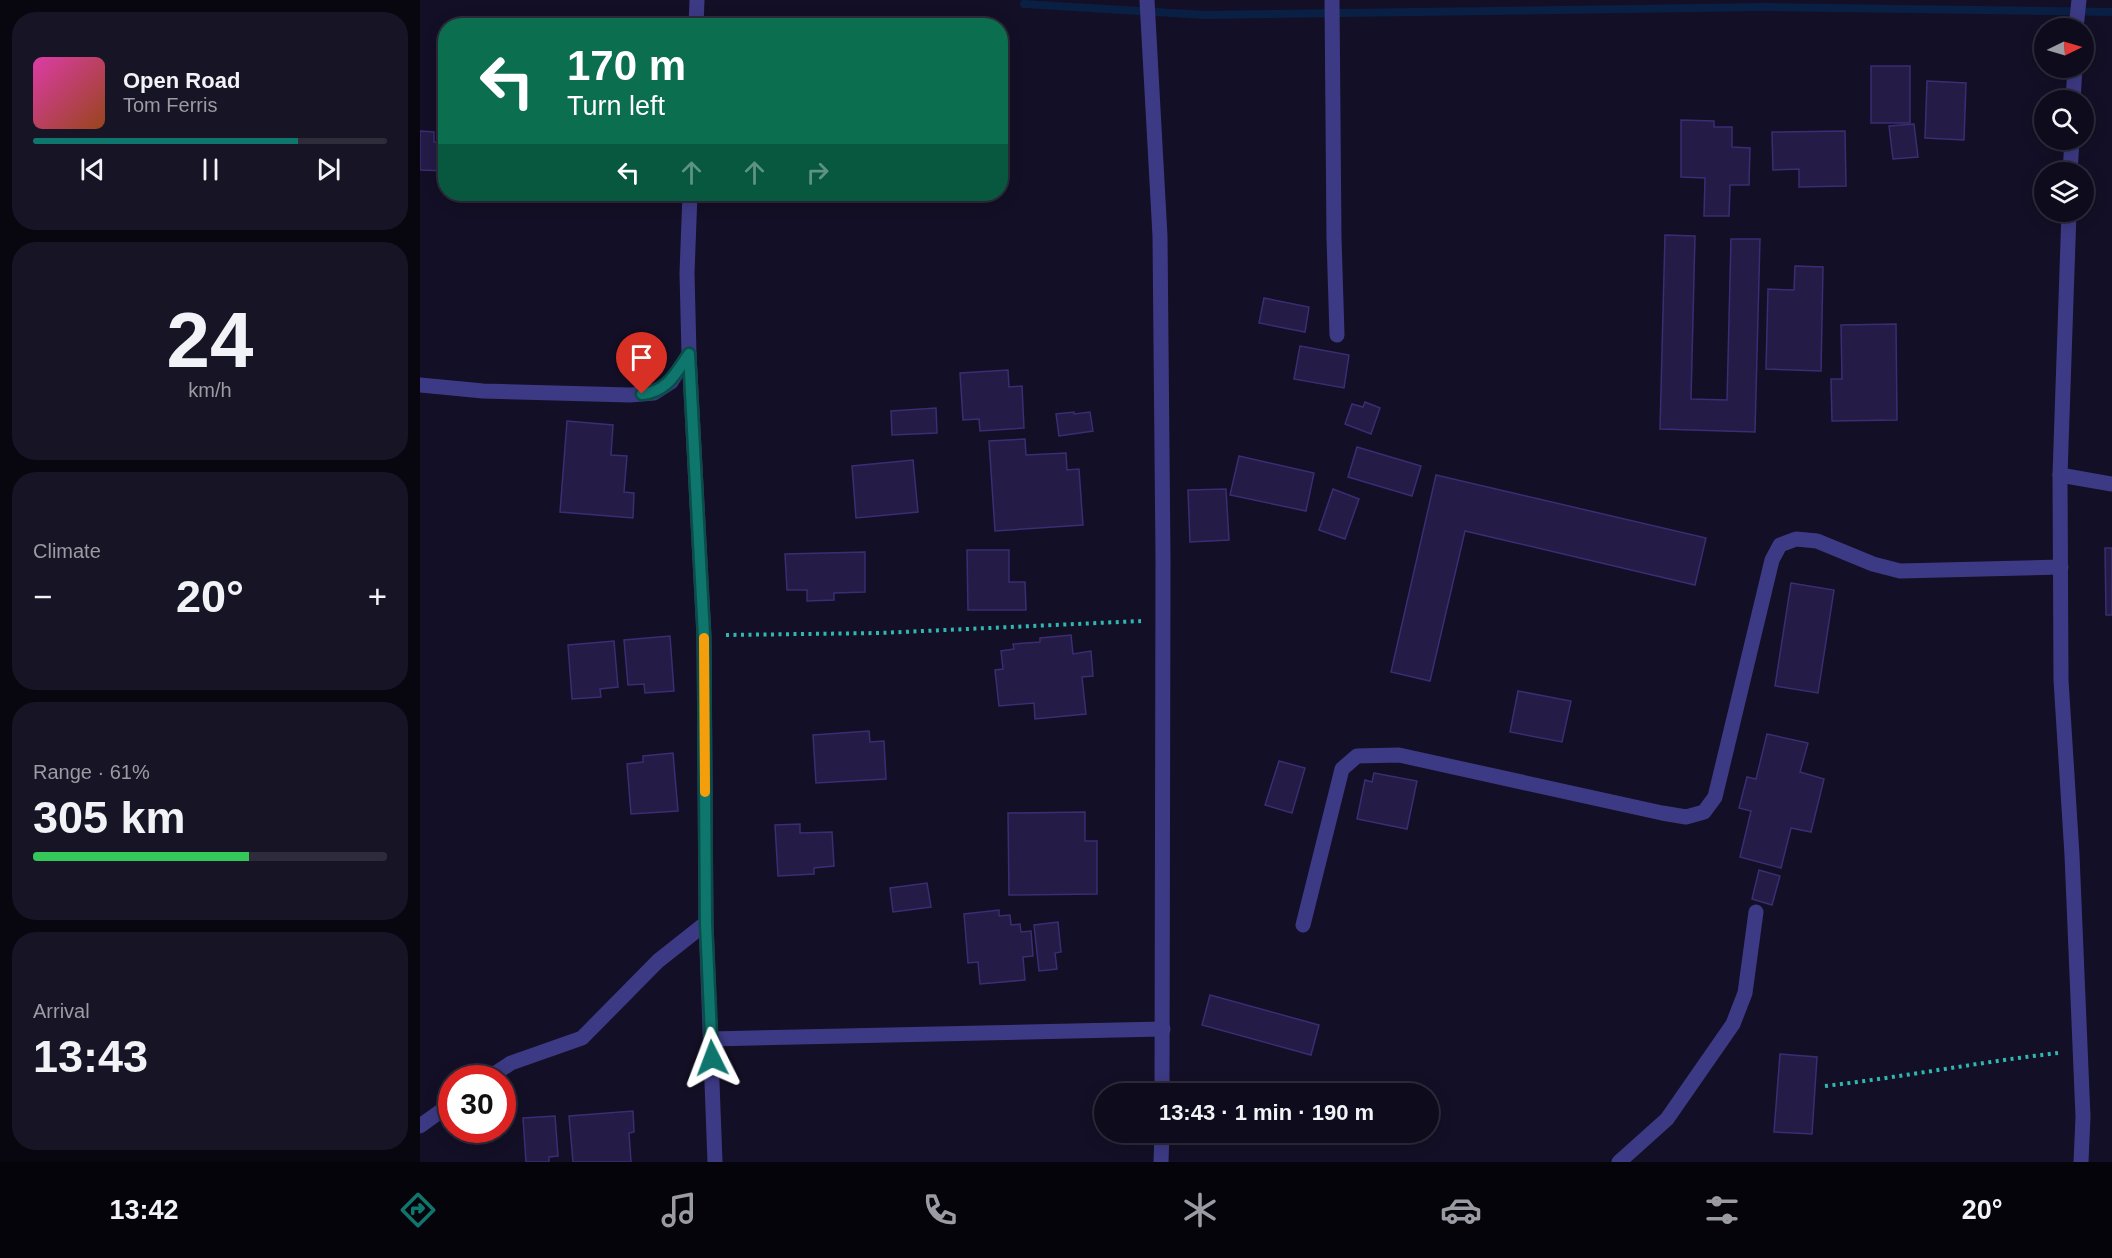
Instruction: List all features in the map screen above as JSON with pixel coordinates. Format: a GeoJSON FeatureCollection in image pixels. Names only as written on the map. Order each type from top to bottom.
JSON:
{"type":"FeatureCollection","features":[{"type":"Feature","properties":{"kind":"street"},"geometry":{"type":"LineString","coordinates":[[696,18],[697,0]]}},
{"type":"Feature","properties":{"kind":"street"},"geometry":{"type":"LineString","coordinates":[[1147,0],[1160,236],[1163,621],[1162,1083]]}},
{"type":"Feature","properties":{"kind":"street"},"geometry":{"type":"LineString","coordinates":[[1332,0],[1337,335]]}},
{"type":"Feature","properties":{"kind":"street"},"geometry":{"type":"LineString","coordinates":[[2077,18],[2079,0]]}},
{"type":"Feature","properties":{"kind":"street"},"geometry":{"type":"LineString","coordinates":[[690,201],[687,273],[689,354],[704,636],[706,923],[715,1162]]}},
{"type":"Feature","properties":{"kind":"street"},"geometry":{"type":"LineString","coordinates":[[2069,222],[2060,475],[2061,680],[2072,855],[2083,1117],[2081,1162]]}},
{"type":"Feature","properties":{"kind":"street"},"geometry":{"type":"LineString","coordinates":[[420,385],[483,392],[630,395],[654,393],[671,381],[689,354]]}},
{"type":"Feature","properties":{"kind":"street"},"geometry":{"type":"LineString","coordinates":[[2060,475],[2112,484]]}},
{"type":"Feature","properties":{"kind":"street"},"geometry":{"type":"LineString","coordinates":[[1303,925],[1342,769],[1357,756],[1399,755],[1686,817],[1704,812],[1715,797],[1772,560],[1780,545],[1796,539],[1817,541],[1873,564],[1900,571],[2061,567]]}},
{"type":"Feature","properties":{"kind":"street"},"geometry":{"type":"LineString","coordinates":[[1619,1162],[1667,1119],[1733,1024],[1745,993],[1756,912]]}},
{"type":"Feature","properties":{"kind":"street"},"geometry":{"type":"LineString","coordinates":[[508,1065],[582,1038],[658,961],[706,923]]}},
{"type":"Feature","properties":{"kind":"street"},"geometry":{"type":"LineString","coordinates":[[711,1039],[1163,1029]]}},
{"type":"Feature","properties":{"kind":"street"},"geometry":{"type":"LineString","coordinates":[[420,1126],[438,1113]]}},
{"type":"Feature","properties":{"kind":"street"},"geometry":{"type":"LineString","coordinates":[[1161,1162],[1162,1143]]}},
{"type":"Feature","properties":{"kind":"path"},"geometry":{"type":"LineString","coordinates":[[704,636],[880,633],[1163,621]]}},
{"type":"Feature","properties":{"kind":"path"},"geometry":{"type":"LineString","coordinates":[[1825,1086],[1904,1077],[1978,1063],[2080,1050]]}},
{"type":"Feature","properties":{"kind":"building"},"geometry":{"type":"Polygon","coordinates":[[[1871,66],[1910,66],[1910,123],[1871,123],[1871,66]]]}},
{"type":"Feature","properties":{"kind":"building"},"geometry":{"type":"Polygon","coordinates":[[[1927,81],[1966,83],[1964,140],[1925,138],[1927,81]]]}},
{"type":"Feature","properties":{"kind":"building"},"geometry":{"type":"Polygon","coordinates":[[[1681,120],[1714,121],[1714,127],[1732,127],[1732,147],[1750,148],[1749,185],[1730,185],[1729,216],[1704,216],[1705,178],[1681,177],[1681,120]]]}},
{"type":"Feature","properties":{"kind":"building"},"geometry":{"type":"Polygon","coordinates":[[[1914,124],[1918,157],[1893,159],[1889,126],[1914,124]]]}},
{"type":"Feature","properties":{"kind":"building"},"geometry":{"type":"Polygon","coordinates":[[[420,131],[434,132],[434,142],[438,142],[438,171],[420,170],[420,131]]]}},
{"type":"Feature","properties":{"kind":"building"},"geometry":{"type":"Polygon","coordinates":[[[1845,131],[1846,186],[1799,187],[1799,169],[1773,170],[1772,132],[1845,131]]]}},
{"type":"Feature","properties":{"kind":"building"},"geometry":{"type":"Polygon","coordinates":[[[1665,235],[1695,236],[1691,399],[1727,400],[1731,239],[1760,239],[1755,432],[1660,429],[1665,235]]]}},
{"type":"Feature","properties":{"kind":"building"},"geometry":{"type":"Polygon","coordinates":[[[1795,266],[1823,267],[1821,371],[1766,369],[1768,289],[1794,290],[1795,266]]]}},
{"type":"Feature","properties":{"kind":"building"},"geometry":{"type":"Polygon","coordinates":[[[1264,298],[1309,307],[1305,332],[1259,323],[1264,298]]]}},
{"type":"Feature","properties":{"kind":"building"},"geometry":{"type":"Polygon","coordinates":[[[1896,324],[1897,420],[1832,421],[1831,379],[1842,379],[1841,325],[1896,324]]]}},
{"type":"Feature","properties":{"kind":"building"},"geometry":{"type":"Polygon","coordinates":[[[1300,346],[1349,355],[1344,388],[1294,379],[1300,346]]]}},
{"type":"Feature","properties":{"kind":"building"},"geometry":{"type":"Polygon","coordinates":[[[1008,370],[1009,387],[1022,386],[1024,428],[980,431],[979,419],[963,420],[960,373],[1008,370]]]}},
{"type":"Feature","properties":{"kind":"building"},"geometry":{"type":"Polygon","coordinates":[[[1365,402],[1380,408],[1371,434],[1345,424],[1352,404],[1363,407],[1365,402]]]}},
{"type":"Feature","properties":{"kind":"building"},"geometry":{"type":"Polygon","coordinates":[[[936,408],[937,433],[892,435],[891,411],[936,408]]]}},
{"type":"Feature","properties":{"kind":"building"},"geometry":{"type":"Polygon","coordinates":[[[1074,412],[1074,414],[1090,412],[1093,431],[1059,436],[1056,414],[1074,412]]]}},
{"type":"Feature","properties":{"kind":"building"},"geometry":{"type":"Polygon","coordinates":[[[567,421],[613,425],[611,455],[627,456],[624,492],[634,493],[633,518],[560,512],[567,421]]]}},
{"type":"Feature","properties":{"kind":"building"},"geometry":{"type":"Polygon","coordinates":[[[1025,439],[1026,455],[1066,453],[1067,470],[1079,469],[1083,525],[995,531],[989,441],[1025,439]]]}},
{"type":"Feature","properties":{"kind":"building"},"geometry":{"type":"Polygon","coordinates":[[[1357,447],[1421,466],[1412,496],[1348,477],[1357,447]]]}},
{"type":"Feature","properties":{"kind":"building"},"geometry":{"type":"Polygon","coordinates":[[[1239,456],[1314,473],[1306,511],[1230,495],[1239,456]]]}},
{"type":"Feature","properties":{"kind":"building"},"geometry":{"type":"Polygon","coordinates":[[[913,460],[918,512],[856,518],[852,466],[913,460]]]}},
{"type":"Feature","properties":{"kind":"building"},"geometry":{"type":"Polygon","coordinates":[[[1436,475],[1706,538],[1695,585],[1465,531],[1430,681],[1391,672],[1436,475]]]}},
{"type":"Feature","properties":{"kind":"building"},"geometry":{"type":"Polygon","coordinates":[[[1226,489],[1229,540],[1190,542],[1188,490],[1226,489]]]}},
{"type":"Feature","properties":{"kind":"building"},"geometry":{"type":"Polygon","coordinates":[[[1333,489],[1359,499],[1345,539],[1319,530],[1333,489]]]}},
{"type":"Feature","properties":{"kind":"building"},"geometry":{"type":"Polygon","coordinates":[[[2105,548],[2112,548],[2112,615],[2106,615],[2105,548]]]}},
{"type":"Feature","properties":{"kind":"building"},"geometry":{"type":"Polygon","coordinates":[[[967,550],[1009,550],[1009,582],[1025,582],[1026,610],[968,610],[967,550]]]}},
{"type":"Feature","properties":{"kind":"building"},"geometry":{"type":"Polygon","coordinates":[[[865,552],[865,592],[834,593],[834,600],[807,601],[807,590],[787,590],[785,554],[865,552]]]}},
{"type":"Feature","properties":{"kind":"building"},"geometry":{"type":"Polygon","coordinates":[[[1791,583],[1834,590],[1818,693],[1775,686],[1791,583]]]}},
{"type":"Feature","properties":{"kind":"building"},"geometry":{"type":"Polygon","coordinates":[[[1071,635],[1073,654],[1091,651],[1093,676],[1082,677],[1086,714],[1035,719],[1034,703],[999,706],[995,670],[1003,669],[1001,651],[1014,649],[1013,644],[1040,642],[1040,638],[1071,635]]]}},
{"type":"Feature","properties":{"kind":"building"},"geometry":{"type":"Polygon","coordinates":[[[670,636],[674,691],[645,693],[644,684],[628,685],[624,640],[670,636]]]}},
{"type":"Feature","properties":{"kind":"building"},"geometry":{"type":"Polygon","coordinates":[[[614,641],[618,687],[600,689],[601,697],[572,699],[568,645],[614,641]]]}},
{"type":"Feature","properties":{"kind":"building"},"geometry":{"type":"Polygon","coordinates":[[[1518,691],[1571,701],[1562,742],[1510,732],[1518,691]]]}},
{"type":"Feature","properties":{"kind":"building"},"geometry":{"type":"Polygon","coordinates":[[[869,731],[870,742],[884,741],[886,779],[816,783],[813,735],[869,731]]]}},
{"type":"Feature","properties":{"kind":"building"},"geometry":{"type":"Polygon","coordinates":[[[1767,734],[1808,743],[1800,772],[1824,779],[1811,832],[1791,828],[1781,868],[1740,857],[1751,811],[1739,808],[1747,777],[1756,779],[1767,734]]]}},
{"type":"Feature","properties":{"kind":"building"},"geometry":{"type":"Polygon","coordinates":[[[673,753],[678,811],[631,814],[627,764],[643,762],[643,756],[673,753]]]}},
{"type":"Feature","properties":{"kind":"building"},"geometry":{"type":"Polygon","coordinates":[[[1279,761],[1305,768],[1292,813],[1265,805],[1279,761]]]}},
{"type":"Feature","properties":{"kind":"building"},"geometry":{"type":"Polygon","coordinates":[[[1374,773],[1417,781],[1407,829],[1357,819],[1365,780],[1372,782],[1374,773]]]}},
{"type":"Feature","properties":{"kind":"building"},"geometry":{"type":"Polygon","coordinates":[[[1085,812],[1085,841],[1097,841],[1097,894],[1009,895],[1008,813],[1085,812]]]}},
{"type":"Feature","properties":{"kind":"building"},"geometry":{"type":"Polygon","coordinates":[[[800,824],[800,833],[832,832],[834,866],[814,868],[814,874],[778,876],[775,825],[800,824]]]}},
{"type":"Feature","properties":{"kind":"building"},"geometry":{"type":"Polygon","coordinates":[[[1759,870],[1780,876],[1772,905],[1752,899],[1759,870]]]}},
{"type":"Feature","properties":{"kind":"building"},"geometry":{"type":"Polygon","coordinates":[[[927,883],[931,907],[893,912],[890,888],[927,883]]]}},
{"type":"Feature","properties":{"kind":"building"},"geometry":{"type":"Polygon","coordinates":[[[999,910],[999,916],[1010,915],[1011,925],[1020,924],[1021,932],[1031,931],[1033,956],[1023,957],[1025,980],[980,984],[978,962],[968,963],[964,914],[999,910]]]}},
{"type":"Feature","properties":{"kind":"building"},"geometry":{"type":"Polygon","coordinates":[[[1058,922],[1061,952],[1055,953],[1057,969],[1039,971],[1034,925],[1058,922]]]}},
{"type":"Feature","properties":{"kind":"building"},"geometry":{"type":"Polygon","coordinates":[[[1210,995],[1319,1025],[1311,1055],[1202,1025],[1210,995]]]}},
{"type":"Feature","properties":{"kind":"building"},"geometry":{"type":"Polygon","coordinates":[[[1780,1054],[1817,1057],[1812,1134],[1774,1132],[1780,1054]]]}},
{"type":"Feature","properties":{"kind":"building"},"geometry":{"type":"Polygon","coordinates":[[[633,1111],[634,1132],[629,1133],[631,1162],[573,1162],[569,1116],[633,1111]]]}},
{"type":"Feature","properties":{"kind":"building"},"geometry":{"type":"Polygon","coordinates":[[[555,1116],[558,1156],[549,1157],[549,1162],[526,1162],[523,1118],[555,1116]]]}},
{"type":"Feature","properties":{"kind":"waterway"},"geometry":{"type":"LineString","coordinates":[[1024,4],[1205,15],[1766,7],[2112,12]]}},
{"type":"Feature","properties":{"kind":"slow traffic"},"geometry":{"type":"LineString","coordinates":[[704,638],[705,792]]}},
{"type":"Feature","properties":{"kind":"route"},"geometry":{"type":"LineString","coordinates":[[642,394],[654,393],[671,381],[689,354],[704,636],[706,923],[712,1058]]}}]}
